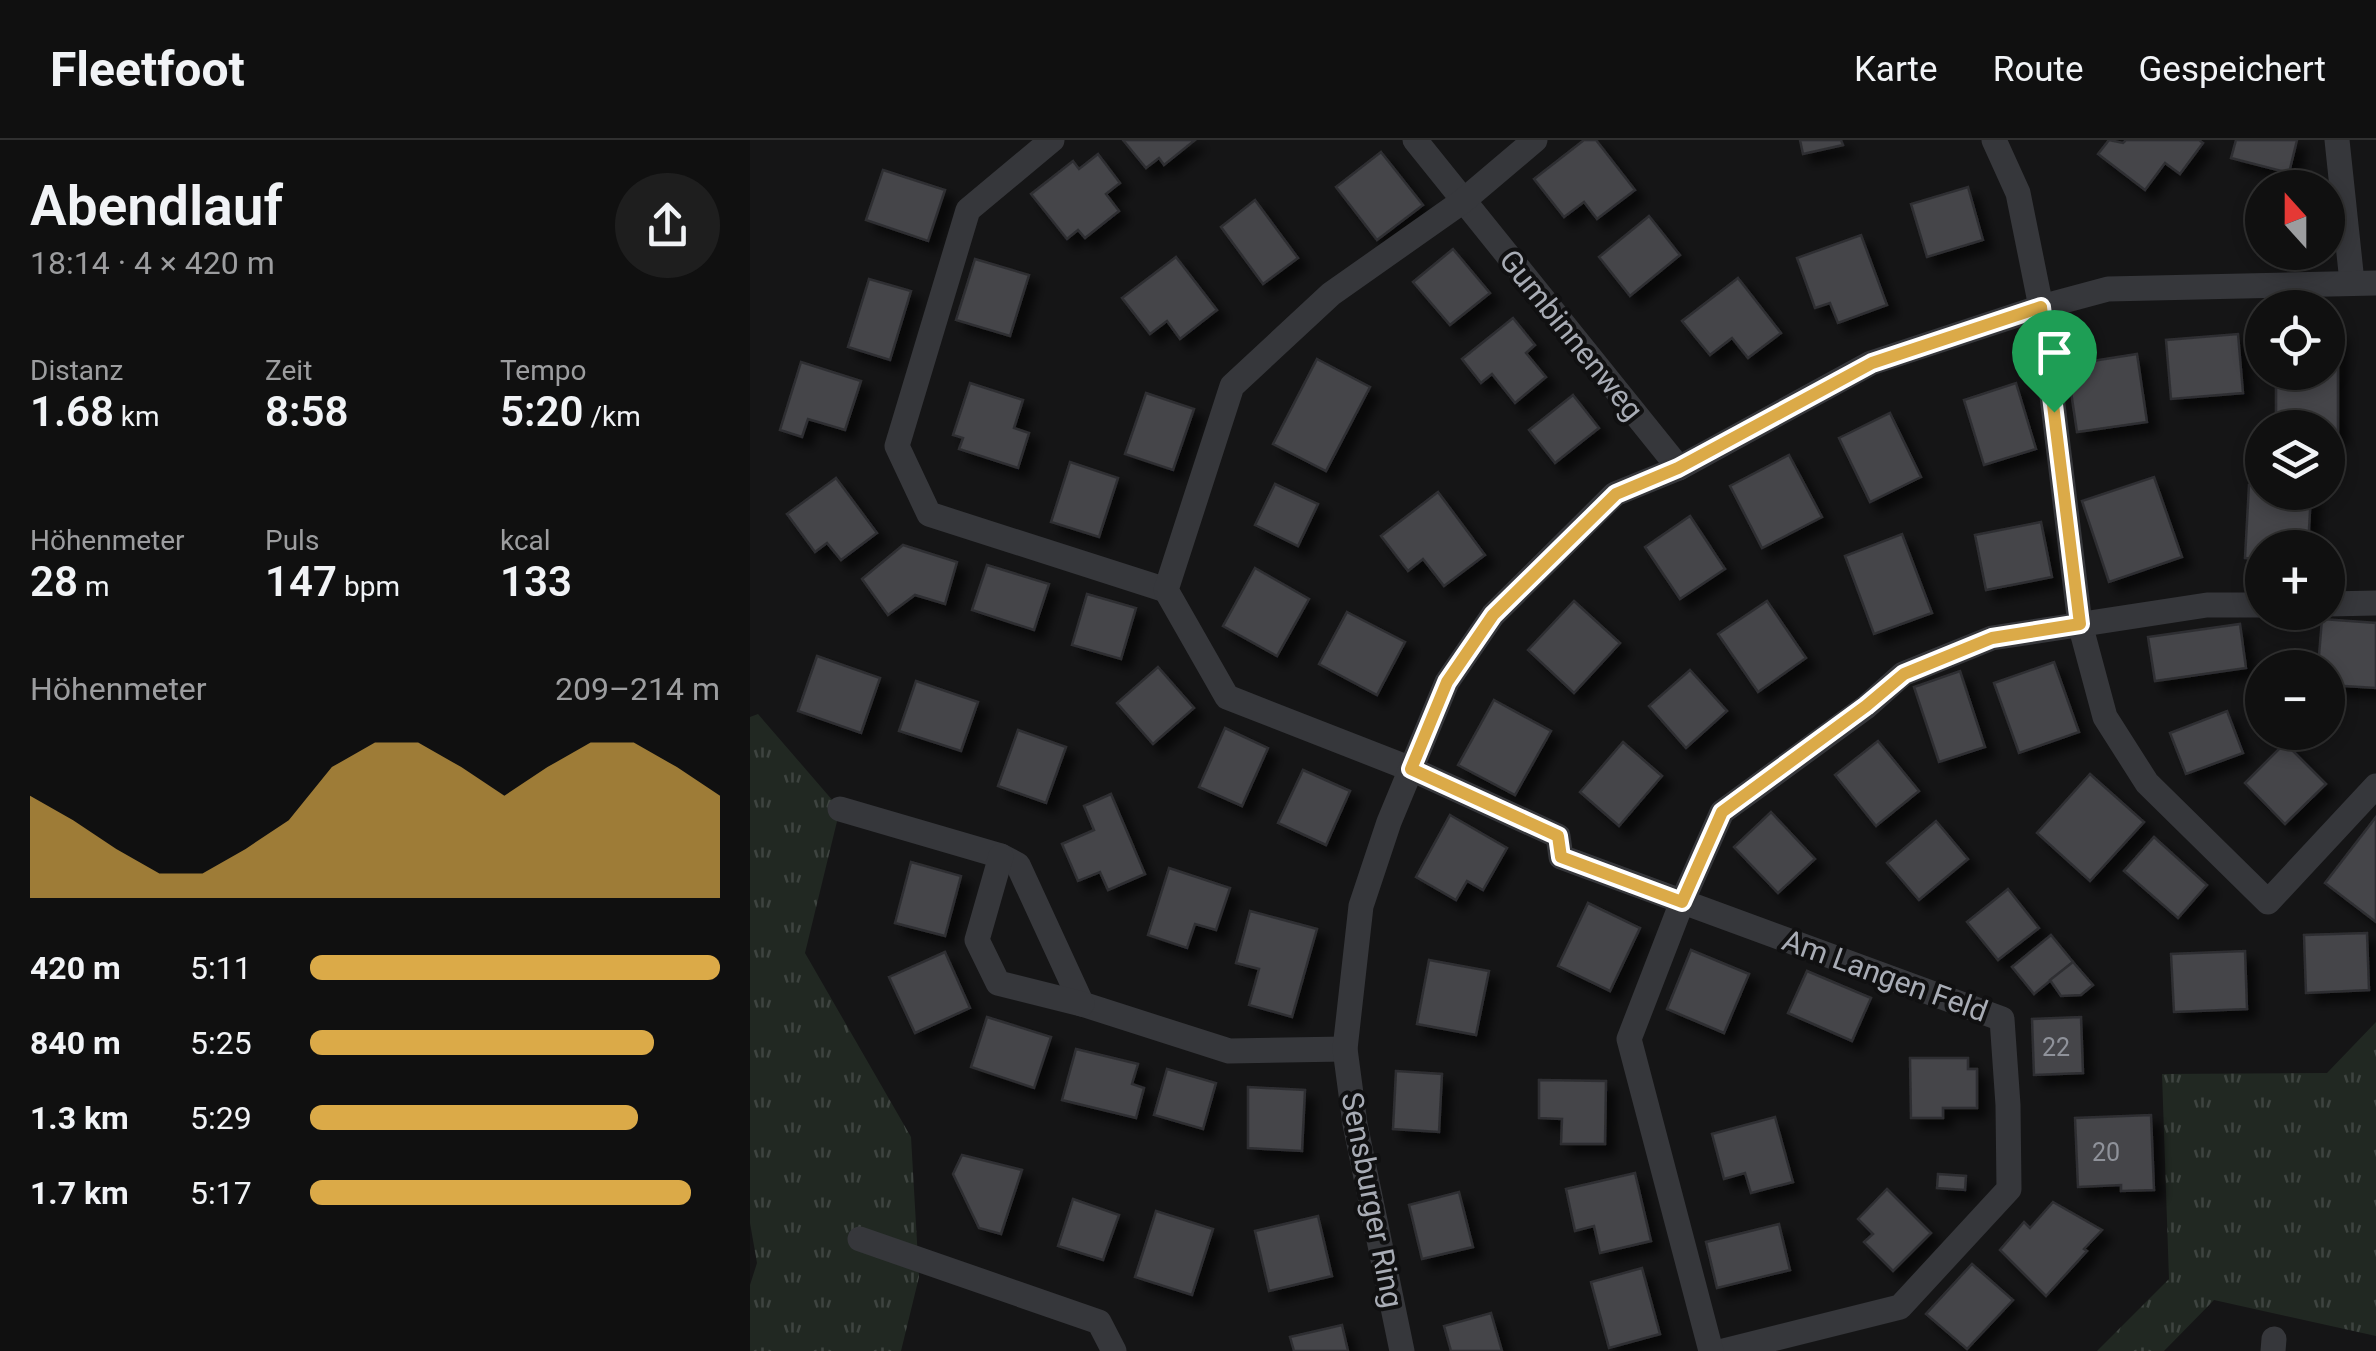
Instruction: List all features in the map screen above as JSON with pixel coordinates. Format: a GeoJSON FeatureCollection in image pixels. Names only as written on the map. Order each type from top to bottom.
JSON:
{"type":"FeatureCollection","features":[{"type":"Feature","properties":{"kind":"street"},"geometry":{"type":"LineString","coordinates":[[1052,140],[968,210],[897,446],[929,514],[1166,590],[1227,697],[1411,769]]}},
{"type":"Feature","properties":{"kind":"street","name":"Gumbinnenweg"},"geometry":{"type":"LineString","coordinates":[[1415,140],[1678,468]]}},
{"type":"Feature","properties":{"kind":"street"},"geometry":{"type":"LineString","coordinates":[[1166,590],[1232,386],[1331,294],[1463,202],[1535,140]]}},
{"type":"Feature","properties":{"kind":"street"},"geometry":{"type":"LineString","coordinates":[[1994,140],[2018,193],[2041,307],[2080,624],[2106,717],[2146,784],[2268,902],[2376,786]]}},
{"type":"Feature","properties":{"kind":"street","name":"Sensburger Ring"},"geometry":{"type":"LineString","coordinates":[[1402,1351],[1355,1124],[1345,1049],[1361,906],[1389,822],[1447,682],[1493,615],[1616,494],[1678,468],[1872,363],[2108,289],[2364,283],[2338,140]]}},
{"type":"Feature","properties":{"kind":"street"},"geometry":{"type":"LineString","coordinates":[[1711,1351],[1629,1038],[1722,812],[1904,674],[1992,638],[2208,605],[2245,604]]}},
{"type":"Feature","properties":{"kind":"street"},"geometry":{"type":"LineString","coordinates":[[2345,604],[2376,604]]}},
{"type":"Feature","properties":{"kind":"street","name":"Am Langen Feld"},"geometry":{"type":"LineString","coordinates":[[1411,769],[1558,836],[1561,857],[2002,1018],[2009,1189],[1900,1307],[1724,1351]]}},
{"type":"Feature","properties":{"kind":"street"},"geometry":{"type":"LineString","coordinates":[[840,809],[1000,856],[1018,865],[1082,1004]]}},
{"type":"Feature","properties":{"kind":"street","name":"Sensburger Ring"},"geometry":{"type":"LineString","coordinates":[[1000,856],[978,940],[998,983],[1082,1004],[1229,1051],[1345,1049]]}},
{"type":"Feature","properties":{"kind":"street"},"geometry":{"type":"LineString","coordinates":[[860,1239],[1099,1322],[1114,1351]]}},
{"type":"Feature","properties":{"kind":"street"},"geometry":{"type":"LineString","coordinates":[[1090,1351],[1099,1322]]}},
{"type":"Feature","properties":{"kind":"green space"},"geometry":{"type":"Polygon","coordinates":[[[758,714],[840,809],[805,953],[911,1137],[919,1277],[901,1351],[750,1351],[750,1285],[757,1263],[750,1223],[750,717],[758,714]]]}},
{"type":"Feature","properties":{"kind":"green space"},"geometry":{"type":"Polygon","coordinates":[[[2376,1022],[2376,1336],[2214,1300],[2164,1351],[2097,1351],[2169,1279],[2162,1074],[2327,1073],[2376,1022]]]}},
{"type":"Feature","properties":{"kind":"building"},"geometry":{"type":"Polygon","coordinates":[[[1123,140],[1195,140],[1164,165],[1159,158],[1146,168],[1123,140]]]}},
{"type":"Feature","properties":{"kind":"building"},"geometry":{"type":"Polygon","coordinates":[[[1584,140],[1596,140],[1635,190],[1597,219],[1584,202],[1564,217],[1534,179],[1584,140]]]}},
{"type":"Feature","properties":{"kind":"building"},"geometry":{"type":"Polygon","coordinates":[[[1800,140],[1841,140],[1843,145],[1803,154],[1800,140]]]}},
{"type":"Feature","properties":{"kind":"building"},"geometry":{"type":"Polygon","coordinates":[[[2109,140],[2203,143],[2180,174],[2165,163],[2145,190],[2098,154],[2109,140]]]}},
{"type":"Feature","properties":{"kind":"building"},"geometry":{"type":"Polygon","coordinates":[[[2236,140],[2297,140],[2290,170],[2231,158],[2236,140]]]}},
{"type":"Feature","properties":{"kind":"building"},"geometry":{"type":"Polygon","coordinates":[[[1381,152],[1423,205],[1377,240],[1336,187],[1381,152]]]}},
{"type":"Feature","properties":{"kind":"building"},"geometry":{"type":"Polygon","coordinates":[[[1098,154],[1120,183],[1106,194],[1119,211],[1085,238],[1078,230],[1067,239],[1031,194],[1073,161],[1079,169],[1098,154]]]}},
{"type":"Feature","properties":{"kind":"building"},"geometry":{"type":"Polygon","coordinates":[[[883,170],[945,190],[928,241],[866,220],[883,170]]]}},
{"type":"Feature","properties":{"kind":"building"},"geometry":{"type":"Polygon","coordinates":[[[1968,187],[1983,240],[1927,257],[1911,204],[1968,187]]]}},
{"type":"Feature","properties":{"kind":"building"},"geometry":{"type":"Polygon","coordinates":[[[1255,200],[1298,258],[1263,284],[1221,227],[1255,200]]]}},
{"type":"Feature","properties":{"kind":"building"},"geometry":{"type":"Polygon","coordinates":[[[1649,216],[1680,255],[1630,296],[1599,257],[1649,216]]]}},
{"type":"Feature","properties":{"kind":"building"},"geometry":{"type":"Polygon","coordinates":[[[1861,235],[1887,305],[1838,323],[1830,303],[1815,308],[1797,258],[1861,235]]]}},
{"type":"Feature","properties":{"kind":"building"},"geometry":{"type":"Polygon","coordinates":[[[1453,249],[1490,293],[1450,325],[1413,282],[1453,249]]]}},
{"type":"Feature","properties":{"kind":"building"},"geometry":{"type":"Polygon","coordinates":[[[1176,257],[1217,310],[1180,339],[1167,321],[1150,334],[1122,298],[1176,257]]]}},
{"type":"Feature","properties":{"kind":"building"},"geometry":{"type":"Polygon","coordinates":[[[975,259],[1029,275],[1010,336],[956,320],[975,259]]]}},
{"type":"Feature","properties":{"kind":"building"},"geometry":{"type":"Polygon","coordinates":[[[1738,278],[1781,333],[1748,358],[1732,338],[1710,355],[1682,321],[1738,278]]]}},
{"type":"Feature","properties":{"kind":"building"},"geometry":{"type":"Polygon","coordinates":[[[869,279],[911,291],[890,360],[848,347],[869,279]]]}},
{"type":"Feature","properties":{"kind":"building"},"geometry":{"type":"Polygon","coordinates":[[[1513,318],[1535,345],[1526,353],[1546,377],[1515,403],[1492,374],[1481,383],[1462,359],[1513,318]]]}},
{"type":"Feature","properties":{"kind":"building"},"geometry":{"type":"Polygon","coordinates":[[[2238,334],[2243,393],[2171,399],[2166,340],[2238,334]]]}},
{"type":"Feature","properties":{"kind":"building"},"geometry":{"type":"Polygon","coordinates":[[[2137,354],[2147,422],[2077,432],[2067,365],[2137,354]]]}},
{"type":"Feature","properties":{"kind":"building"},"geometry":{"type":"Polygon","coordinates":[[[1317,359],[1370,387],[1326,471],[1273,444],[1317,359]]]}},
{"type":"Feature","properties":{"kind":"building"},"geometry":{"type":"Polygon","coordinates":[[[801,362],[861,381],[845,430],[808,419],[802,437],[780,430],[801,362]]]}},
{"type":"Feature","properties":{"kind":"building"},"geometry":{"type":"Polygon","coordinates":[[[970,383],[1023,400],[1014,428],[1029,433],[1018,468],[959,449],[963,438],[953,435],[970,383]]]}},
{"type":"Feature","properties":{"kind":"building"},"geometry":{"type":"Polygon","coordinates":[[[2016,383],[2036,449],[1984,465],[1964,400],[2016,383]]]}},
{"type":"Feature","properties":{"kind":"building"},"geometry":{"type":"Polygon","coordinates":[[[2276,390],[2338,390],[2338,410],[2276,410],[2276,390]]]}},
{"type":"Feature","properties":{"kind":"building"},"geometry":{"type":"Polygon","coordinates":[[[1146,393],[1194,409],[1173,470],[1125,454],[1146,393]]]}},
{"type":"Feature","properties":{"kind":"building"},"geometry":{"type":"Polygon","coordinates":[[[1573,395],[1599,428],[1555,463],[1529,430],[1573,395]]]}},
{"type":"Feature","properties":{"kind":"building"},"geometry":{"type":"Polygon","coordinates":[[[1890,413],[1921,477],[1870,502],[1839,438],[1890,413]]]}},
{"type":"Feature","properties":{"kind":"building"},"geometry":{"type":"Polygon","coordinates":[[[1789,455],[1822,517],[1762,548],[1730,486],[1789,455]]]}},
{"type":"Feature","properties":{"kind":"building"},"geometry":{"type":"Polygon","coordinates":[[[1070,462],[1118,478],[1099,537],[1051,522],[1070,462]]]}},
{"type":"Feature","properties":{"kind":"building"},"geometry":{"type":"Polygon","coordinates":[[[2154,477],[2182,557],[2109,582],[2082,501],[2154,477]]]}},
{"type":"Feature","properties":{"kind":"building"},"geometry":{"type":"Polygon","coordinates":[[[836,478],[877,533],[841,560],[827,543],[815,552],[787,514],[836,478]]]}},
{"type":"Feature","properties":{"kind":"building"},"geometry":{"type":"Polygon","coordinates":[[[1275,484],[1318,504],[1298,546],[1255,525],[1275,484]]]}},
{"type":"Feature","properties":{"kind":"building"},"geometry":{"type":"Polygon","coordinates":[[[1438,492],[1485,555],[1444,586],[1423,559],[1408,571],[1381,536],[1438,492]]]}},
{"type":"Feature","properties":{"kind":"building"},"geometry":{"type":"Polygon","coordinates":[[[2248,510],[2310,510],[2309,530],[2247,530],[2248,510]]]}},
{"type":"Feature","properties":{"kind":"building"},"geometry":{"type":"Polygon","coordinates":[[[1690,516],[1725,569],[1680,599],[1645,547],[1690,516]]]}},
{"type":"Feature","properties":{"kind":"building"},"geometry":{"type":"Polygon","coordinates":[[[2041,522],[2052,577],[1986,590],[1975,535],[2041,522]]]}},
{"type":"Feature","properties":{"kind":"building"},"geometry":{"type":"Polygon","coordinates":[[[1902,534],[1932,613],[1874,634],[1845,556],[1902,534]]]}},
{"type":"Feature","properties":{"kind":"building"},"geometry":{"type":"Polygon","coordinates":[[[903,545],[957,562],[945,604],[915,595],[888,615],[862,579],[903,545]]]}},
{"type":"Feature","properties":{"kind":"building"},"geometry":{"type":"Polygon","coordinates":[[[987,565],[1049,584],[1034,630],[972,610],[987,565]]]}},
{"type":"Feature","properties":{"kind":"building"},"geometry":{"type":"Polygon","coordinates":[[[1255,568],[1309,599],[1277,656],[1223,626],[1255,568]]]}},
{"type":"Feature","properties":{"kind":"building"},"geometry":{"type":"Polygon","coordinates":[[[1087,594],[1136,608],[1121,659],[1072,645],[1087,594]]]}},
{"type":"Feature","properties":{"kind":"building"},"geometry":{"type":"Polygon","coordinates":[[[1574,601],[1620,643],[1574,693],[1528,650],[1574,601]]]}},
{"type":"Feature","properties":{"kind":"building"},"geometry":{"type":"Polygon","coordinates":[[[1767,601],[1806,658],[1758,692],[1718,634],[1767,601]]]}},
{"type":"Feature","properties":{"kind":"building"},"geometry":{"type":"Polygon","coordinates":[[[1347,612],[1405,642],[1377,695],[1319,664],[1347,612]]]}},
{"type":"Feature","properties":{"kind":"building"},"geometry":{"type":"Polygon","coordinates":[[[2345,621],[2376,623],[2376,688],[2345,686],[2345,650],[2319,650],[2321,630],[2345,630],[2345,621]]]}},
{"type":"Feature","properties":{"kind":"building"},"geometry":{"type":"Polygon","coordinates":[[[2240,624],[2245,668],[2155,681],[2148,637],[2240,624]]]}},
{"type":"Feature","properties":{"kind":"building"},"geometry":{"type":"Polygon","coordinates":[[[817,656],[880,678],[861,733],[798,711],[817,656]]]}},
{"type":"Feature","properties":{"kind":"building"},"geometry":{"type":"Polygon","coordinates":[[[2054,662],[2079,732],[2019,753],[1994,683],[2054,662]]]}},
{"type":"Feature","properties":{"kind":"building"},"geometry":{"type":"Polygon","coordinates":[[[1158,667],[1194,708],[1153,744],[1117,703],[1158,667]]]}},
{"type":"Feature","properties":{"kind":"building"},"geometry":{"type":"Polygon","coordinates":[[[1690,670],[1727,711],[1686,748],[1649,706],[1690,670]]]}},
{"type":"Feature","properties":{"kind":"building"},"geometry":{"type":"Polygon","coordinates":[[[1960,671],[1985,747],[1939,762],[1914,687],[1960,671]]]}},
{"type":"Feature","properties":{"kind":"building"},"geometry":{"type":"Polygon","coordinates":[[[916,681],[978,702],[961,751],[899,731],[916,681]]]}},
{"type":"Feature","properties":{"kind":"building"},"geometry":{"type":"Polygon","coordinates":[[[1494,700],[1551,731],[1515,795],[1458,765],[1494,700]]]}},
{"type":"Feature","properties":{"kind":"building"},"geometry":{"type":"Polygon","coordinates":[[[2227,711],[2243,753],[2186,774],[2170,733],[2227,711]]]}},
{"type":"Feature","properties":{"kind":"building"},"geometry":{"type":"Polygon","coordinates":[[[1225,728],[1268,748],[1242,806],[1199,787],[1225,728]]]}},
{"type":"Feature","properties":{"kind":"building"},"geometry":{"type":"Polygon","coordinates":[[[1018,730],[1066,747],[1046,803],[998,786],[1018,730]]]}},
{"type":"Feature","properties":{"kind":"building"},"geometry":{"type":"Polygon","coordinates":[[[1878,741],[1919,791],[1876,826],[1835,775],[1878,741]]]}},
{"type":"Feature","properties":{"kind":"building"},"geometry":{"type":"Polygon","coordinates":[[[1623,742],[1662,776],[1619,826],[1580,792],[1623,742]]]}},
{"type":"Feature","properties":{"kind":"building"},"geometry":{"type":"Polygon","coordinates":[[[2278,750],[2292,750],[2326,784],[2285,824],[2245,783],[2278,750]]]}},
{"type":"Feature","properties":{"kind":"building"},"geometry":{"type":"Polygon","coordinates":[[[1303,770],[1350,791],[1326,845],[1278,823],[1303,770]]]}},
{"type":"Feature","properties":{"kind":"building"},"geometry":{"type":"Polygon","coordinates":[[[2090,774],[2144,822],[2090,881],[2037,833],[2090,774]]]}},
{"type":"Feature","properties":{"kind":"building"},"geometry":{"type":"Polygon","coordinates":[[[1111,794],[1145,874],[1108,890],[1100,872],[1078,881],[1062,844],[1094,830],[1084,806],[1111,794]]]}},
{"type":"Feature","properties":{"kind":"building"},"geometry":{"type":"Polygon","coordinates":[[[1771,812],[1815,859],[1778,893],[1734,847],[1771,812]]]}},
{"type":"Feature","properties":{"kind":"building"},"geometry":{"type":"Polygon","coordinates":[[[1450,815],[1507,848],[1483,890],[1467,881],[1456,900],[1416,877],[1450,815]]]}},
{"type":"Feature","properties":{"kind":"building"},"geometry":{"type":"Polygon","coordinates":[[[2376,817],[2376,922],[2325,883],[2376,817]]]}},
{"type":"Feature","properties":{"kind":"building"},"geometry":{"type":"Polygon","coordinates":[[[1936,821],[1968,859],[1919,900],[1887,863],[1936,821]]]}},
{"type":"Feature","properties":{"kind":"building"},"geometry":{"type":"Polygon","coordinates":[[[2154,837],[2207,885],[2178,918],[2124,871],[2154,837]]]}},
{"type":"Feature","properties":{"kind":"building"},"geometry":{"type":"Polygon","coordinates":[[[911,862],[961,876],[945,936],[895,923],[911,862]]]}},
{"type":"Feature","properties":{"kind":"building"},"geometry":{"type":"Polygon","coordinates":[[[1169,868],[1230,888],[1216,930],[1195,924],[1187,948],[1148,935],[1169,868]]]}},
{"type":"Feature","properties":{"kind":"building"},"geometry":{"type":"Polygon","coordinates":[[[2008,889],[2039,928],[1998,960],[1967,922],[2008,889]]]}},
{"type":"Feature","properties":{"kind":"building"},"geometry":{"type":"Polygon","coordinates":[[[1588,903],[1640,928],[1610,991],[1558,966],[1588,903]]]}},
{"type":"Feature","properties":{"kind":"building"},"geometry":{"type":"Polygon","coordinates":[[[1250,911],[1317,929],[1292,1017],[1249,1005],[1259,969],[1236,963],[1250,911]]]}},
{"type":"Feature","properties":{"kind":"building"},"geometry":{"type":"Polygon","coordinates":[[[2367,933],[2369,990],[2306,993],[2304,935],[2367,933]]]}},
{"type":"Feature","properties":{"kind":"building"},"geometry":{"type":"Polygon","coordinates":[[[2051,935],[2073,962],[2034,994],[2012,967],[2051,935]]]}},
{"type":"Feature","properties":{"kind":"building"},"geometry":{"type":"Polygon","coordinates":[[[1691,950],[1749,974],[1724,1033],[1667,1009],[1691,950]]]}},
{"type":"Feature","properties":{"kind":"building"},"geometry":{"type":"Polygon","coordinates":[[[2245,951],[2247,1009],[2174,1012],[2171,954],[2245,951]]]}},
{"type":"Feature","properties":{"kind":"building"},"geometry":{"type":"Polygon","coordinates":[[[945,952],[970,1008],[915,1033],[889,977],[945,952]]]}},
{"type":"Feature","properties":{"kind":"building"},"geometry":{"type":"Polygon","coordinates":[[[1429,960],[1489,971],[1476,1035],[1417,1024],[1429,960]]]}},
{"type":"Feature","properties":{"kind":"building"},"geometry":{"type":"Polygon","coordinates":[[[2073,962],[2093,985],[2081,995],[2061,996],[2050,980],[2073,962]]]}},
{"type":"Feature","properties":{"kind":"building"},"geometry":{"type":"Polygon","coordinates":[[[1807,971],[1871,998],[1852,1041],[1788,1013],[1807,971]]]}},
{"type":"Feature","properties":{"kind":"building"},"geometry":{"type":"Polygon","coordinates":[[[987,1017],[1051,1037],[1034,1088],[971,1067],[987,1017]]]}},
{"type":"Feature","properties":{"kind":"building"},"geometry":{"type":"Polygon","coordinates":[[[2081,1017],[2083,1073],[2034,1075],[2032,1019],[2081,1017]]]}},
{"type":"Feature","properties":{"kind":"building"},"geometry":{"type":"Polygon","coordinates":[[[1076,1049],[1138,1064],[1132,1084],[1144,1088],[1136,1118],[1062,1100],[1076,1049]]]}},
{"type":"Feature","properties":{"kind":"building"},"geometry":{"type":"Polygon","coordinates":[[[1910,1058],[1968,1058],[1968,1069],[1977,1069],[1977,1108],[1943,1108],[1943,1118],[1911,1118],[1910,1058]]]}},
{"type":"Feature","properties":{"kind":"building"},"geometry":{"type":"Polygon","coordinates":[[[1167,1069],[1216,1083],[1203,1129],[1154,1115],[1167,1069]]]}},
{"type":"Feature","properties":{"kind":"building"},"geometry":{"type":"Polygon","coordinates":[[[1396,1071],[1442,1074],[1439,1132],[1393,1129],[1396,1071]]]}},
{"type":"Feature","properties":{"kind":"building"},"geometry":{"type":"Polygon","coordinates":[[[1539,1080],[1606,1081],[1605,1144],[1561,1144],[1562,1119],[1539,1118],[1539,1080]]]}},
{"type":"Feature","properties":{"kind":"building"},"geometry":{"type":"Polygon","coordinates":[[[1248,1087],[1305,1090],[1302,1151],[1248,1148],[1248,1087]]]}},
{"type":"Feature","properties":{"kind":"building"},"geometry":{"type":"Polygon","coordinates":[[[2151,1115],[2154,1190],[2121,1191],[2121,1185],[2078,1187],[2075,1118],[2151,1115]]]}},
{"type":"Feature","properties":{"kind":"building"},"geometry":{"type":"Polygon","coordinates":[[[1775,1117],[1793,1182],[1751,1193],[1745,1173],[1724,1179],[1712,1134],[1775,1117]]]}},
{"type":"Feature","properties":{"kind":"building"},"geometry":{"type":"Polygon","coordinates":[[[962,1155],[1022,1170],[1001,1234],[979,1228],[953,1174],[962,1155]]]}},
{"type":"Feature","properties":{"kind":"building"},"geometry":{"type":"Polygon","coordinates":[[[1635,1173],[1651,1241],[1600,1253],[1594,1226],[1575,1231],[1566,1189],[1635,1173]]]}},
{"type":"Feature","properties":{"kind":"building"},"geometry":{"type":"Polygon","coordinates":[[[1938,1174],[1966,1176],[1965,1190],[1937,1188],[1938,1174]]]}},
{"type":"Feature","properties":{"kind":"building"},"geometry":{"type":"Polygon","coordinates":[[[1887,1189],[1931,1233],[1893,1271],[1864,1242],[1873,1234],[1858,1219],[1887,1189]]]}},
{"type":"Feature","properties":{"kind":"building"},"geometry":{"type":"Polygon","coordinates":[[[1459,1192],[1473,1247],[1422,1259],[1409,1205],[1459,1192]]]}},
{"type":"Feature","properties":{"kind":"building"},"geometry":{"type":"Polygon","coordinates":[[[1073,1199],[1119,1215],[1103,1260],[1058,1246],[1073,1199]]]}},
{"type":"Feature","properties":{"kind":"building"},"geometry":{"type":"Polygon","coordinates":[[[2053,1202],[2102,1230],[2046,1296],[2000,1250],[2024,1222],[2030,1228],[2053,1202]]]}},
{"type":"Feature","properties":{"kind":"building"},"geometry":{"type":"Polygon","coordinates":[[[1156,1211],[1213,1229],[1192,1295],[1135,1277],[1156,1211]]]}},
{"type":"Feature","properties":{"kind":"building"},"geometry":{"type":"Polygon","coordinates":[[[1318,1216],[1332,1276],[1269,1291],[1255,1231],[1318,1216]]]}},
{"type":"Feature","properties":{"kind":"building"},"geometry":{"type":"Polygon","coordinates":[[[1779,1224],[1790,1270],[1717,1288],[1706,1242],[1779,1224]]]}},
{"type":"Feature","properties":{"kind":"building"},"geometry":{"type":"Polygon","coordinates":[[[1972,1264],[2013,1300],[1967,1349],[1926,1314],[1972,1264]]]}},
{"type":"Feature","properties":{"kind":"building"},"geometry":{"type":"Polygon","coordinates":[[[1642,1268],[1660,1334],[1609,1348],[1591,1282],[1642,1268]]]}},
{"type":"Feature","properties":{"kind":"building"},"geometry":{"type":"Polygon","coordinates":[[[1491,1313],[1502,1351],[1451,1351],[1444,1326],[1491,1313]]]}},
{"type":"Feature","properties":{"kind":"building"},"geometry":{"type":"Polygon","coordinates":[[[1342,1325],[1348,1351],[1294,1351],[1290,1337],[1342,1325]]]}},
{"type":"Feature","properties":{"kind":"route"},"geometry":{"type":"LineString","coordinates":[[2041,307],[2054,412],[2080,624],[1992,638],[1904,674],[1722,812],[1682,902],[1561,857],[1558,836],[1411,769],[1447,682],[1493,615],[1616,494],[1678,468],[1872,363],[2041,307]]}}]}
